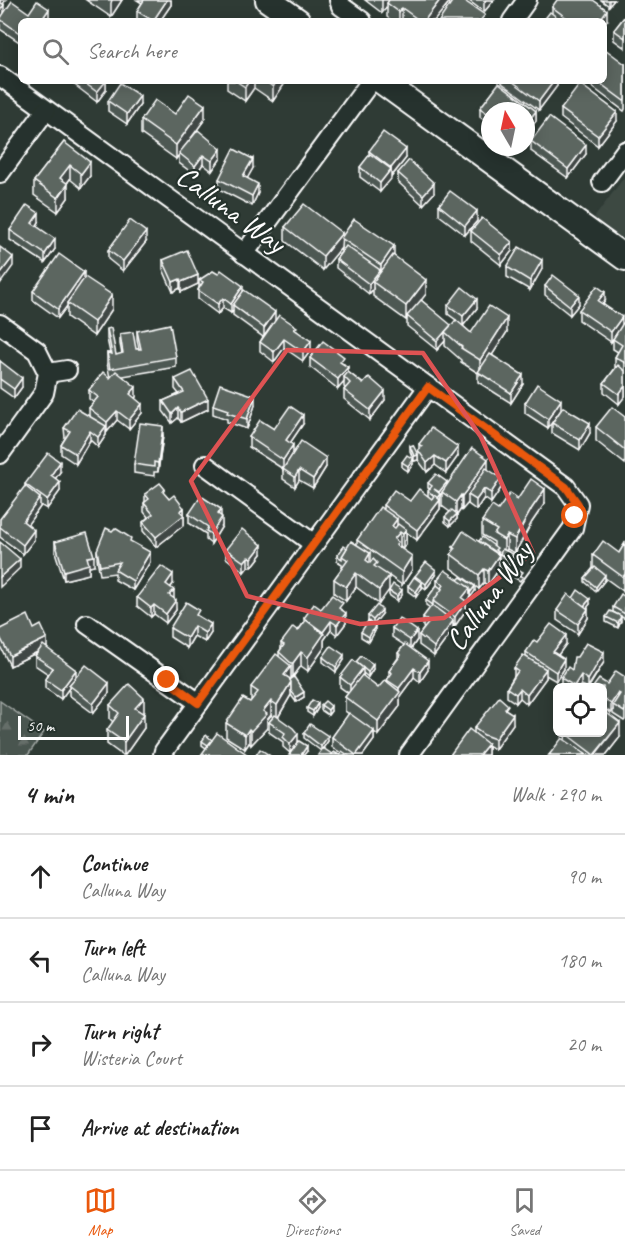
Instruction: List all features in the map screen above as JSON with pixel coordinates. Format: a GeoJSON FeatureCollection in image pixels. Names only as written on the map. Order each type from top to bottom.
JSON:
{"type":"FeatureCollection","features":[{"type":"Feature","properties":{"kind":"main road"},"geometry":{"type":"LineString","coordinates":[[268,0],[294,18]]}},
{"type":"Feature","properties":{"kind":"main road"},"geometry":{"type":"LineString","coordinates":[[385,84],[625,258]]}},
{"type":"Feature","properties":{"kind":"street"},"geometry":{"type":"LineString","coordinates":[[339,0],[341,6],[358,18]]}},
{"type":"Feature","properties":{"kind":"street"},"geometry":{"type":"LineString","coordinates":[[514,18],[527,0]]}},
{"type":"Feature","properties":{"kind":"street","name":"Calluna Way"},"geometry":{"type":"LineString","coordinates":[[0,76],[566,487],[578,504],[573,528],[409,755]]}},
{"type":"Feature","properties":{"kind":"street"},"geometry":{"type":"LineString","coordinates":[[244,254],[369,84]]}},
{"type":"Feature","properties":{"kind":"street"},"geometry":{"type":"LineString","coordinates":[[0,173],[46,110]]}},
{"type":"Feature","properties":{"kind":"street"},"geometry":{"type":"LineString","coordinates":[[602,182],[625,151]]}},
{"type":"Feature","properties":{"kind":"street"},"geometry":{"type":"LineString","coordinates":[[0,324],[37,351],[48,372],[44,393],[0,454]]}},
{"type":"Feature","properties":{"kind":"street"},"geometry":{"type":"LineString","coordinates":[[48,372],[67,370]]}},
{"type":"Feature","properties":{"kind":"street"},"geometry":{"type":"LineString","coordinates":[[163,755],[198,703],[428,387]]}},
{"type":"Feature","properties":{"kind":"street"},"geometry":{"type":"LineString","coordinates":[[205,465],[314,544]]}},
{"type":"Feature","properties":{"kind":"street"},"geometry":{"type":"LineString","coordinates":[[87,624],[198,703]]}},
{"type":"Feature","properties":{"kind":"highlighted area"},"geometry":{"type":"Polygon","coordinates":[[[287,350],[423,353],[481,437],[533,553],[444,618],[360,624],[247,596],[191,481],[287,350]]]}},
{"type":"Feature","properties":{"kind":"shaded area"},"geometry":{"type":"Polygon","coordinates":[[[625,176],[625,240],[594,218],[625,176]]]}},
{"type":"Feature","properties":{"kind":"green space"},"geometry":{"type":"Polygon","coordinates":[[[0,701],[44,732],[28,755],[0,755],[0,701]]]}},
{"type":"Feature","properties":{"kind":"building"},"geometry":{"type":"Polygon","coordinates":[[[144,0],[167,0],[155,18],[148,18],[137,11],[144,0]]]}},
{"type":"Feature","properties":{"kind":"building"},"geometry":{"type":"Polygon","coordinates":[[[389,0],[440,0],[426,18],[416,18],[402,8],[399,12],[387,3],[389,0]]]}},
{"type":"Feature","properties":{"kind":"building"},"geometry":{"type":"Polygon","coordinates":[[[453,0],[463,0],[485,15],[482,18],[441,18],[453,0]]]}},
{"type":"Feature","properties":{"kind":"building"},"geometry":{"type":"Polygon","coordinates":[[[557,0],[593,0],[607,10],[601,18],[567,18],[552,7],[557,0]]]}},
{"type":"Feature","properties":{"kind":"building"},"geometry":{"type":"Polygon","coordinates":[[[12,1],[29,13],[37,1],[49,9],[43,18],[18,18],[18,32],[0,19],[12,1]]]}},
{"type":"Feature","properties":{"kind":"building"},"geometry":{"type":"Polygon","coordinates":[[[550,12],[558,18],[545,18],[550,12]]]}},
{"type":"Feature","properties":{"kind":"building"},"geometry":{"type":"Polygon","coordinates":[[[625,16],[625,38],[614,30],[625,16]]]}},
{"type":"Feature","properties":{"kind":"building"},"geometry":{"type":"Polygon","coordinates":[[[607,50],[625,64],[624,101],[601,84],[607,84],[607,50]]]}},
{"type":"Feature","properties":{"kind":"building"},"geometry":{"type":"Polygon","coordinates":[[[86,84],[104,84],[97,92],[86,84]]]}},
{"type":"Feature","properties":{"kind":"building"},"geometry":{"type":"Polygon","coordinates":[[[119,84],[140,96],[127,114],[108,101],[119,84]]]}},
{"type":"Feature","properties":{"kind":"building"},"geometry":{"type":"Polygon","coordinates":[[[500,84],[524,102],[485,102],[500,84]]]}},
{"type":"Feature","properties":{"kind":"building"},"geometry":{"type":"Polygon","coordinates":[[[516,84],[552,84],[539,101],[516,84]]]}},
{"type":"Feature","properties":{"kind":"building"},"geometry":{"type":"Polygon","coordinates":[[[580,84],[617,112],[598,136],[561,109],[580,84]]]}},
{"type":"Feature","properties":{"kind":"building"},"geometry":{"type":"Polygon","coordinates":[[[189,94],[205,105],[176,145],[141,120],[155,100],[175,114],[189,94]]]}},
{"type":"Feature","properties":{"kind":"building"},"geometry":{"type":"Polygon","coordinates":[[[549,117],[586,145],[568,169],[535,144],[535,136],[549,117]]]}},
{"type":"Feature","properties":{"kind":"building"},"geometry":{"type":"Polygon","coordinates":[[[198,130],[221,149],[212,161],[203,155],[195,166],[179,153],[198,130]]]}},
{"type":"Feature","properties":{"kind":"building"},"geometry":{"type":"Polygon","coordinates":[[[383,132],[406,149],[391,168],[369,151],[383,132]]]}},
{"type":"Feature","properties":{"kind":"building"},"geometry":{"type":"Polygon","coordinates":[[[64,142],[90,162],[81,174],[70,165],[60,178],[68,184],[58,198],[34,181],[64,142]]]}},
{"type":"Feature","properties":{"kind":"building"},"geometry":{"type":"Polygon","coordinates":[[[234,149],[253,159],[243,176],[258,184],[252,196],[219,179],[234,149]]]}},
{"type":"Feature","properties":{"kind":"building"},"geometry":{"type":"Polygon","coordinates":[[[370,154],[391,169],[380,183],[360,167],[370,154]]]}},
{"type":"Feature","properties":{"kind":"building"},"geometry":{"type":"Polygon","coordinates":[[[409,160],[434,183],[423,195],[398,173],[409,160]]]}},
{"type":"Feature","properties":{"kind":"building"},"geometry":{"type":"Polygon","coordinates":[[[450,191],[477,211],[465,226],[439,205],[450,191]]]}},
{"type":"Feature","properties":{"kind":"building"},"geometry":{"type":"Polygon","coordinates":[[[304,204],[342,233],[323,256],[285,227],[304,204]]]}},
{"type":"Feature","properties":{"kind":"building"},"geometry":{"type":"Polygon","coordinates":[[[27,205],[39,213],[32,223],[55,239],[45,254],[10,230],[27,205]]]}},
{"type":"Feature","properties":{"kind":"building"},"geometry":{"type":"Polygon","coordinates":[[[482,218],[512,242],[501,255],[471,231],[482,218]]]}},
{"type":"Feature","properties":{"kind":"building"},"geometry":{"type":"Polygon","coordinates":[[[354,219],[394,246],[381,265],[341,238],[354,219]]]}},
{"type":"Feature","properties":{"kind":"building"},"geometry":{"type":"Polygon","coordinates":[[[130,220],[146,232],[123,261],[108,250],[130,220]]]}},
{"type":"Feature","properties":{"kind":"building"},"geometry":{"type":"Polygon","coordinates":[[[346,246],[380,270],[369,284],[336,259],[346,246]]]}},
{"type":"Feature","properties":{"kind":"building"},"geometry":{"type":"Polygon","coordinates":[[[0,247],[13,257],[0,274],[0,247]]]}},
{"type":"Feature","properties":{"kind":"building"},"geometry":{"type":"Polygon","coordinates":[[[519,247],[542,260],[530,281],[507,267],[519,247]]]}},
{"type":"Feature","properties":{"kind":"building"},"geometry":{"type":"Polygon","coordinates":[[[187,250],[198,275],[181,282],[180,279],[173,282],[163,260],[187,250]]]}},
{"type":"Feature","properties":{"kind":"building"},"geometry":{"type":"Polygon","coordinates":[[[59,254],[84,272],[58,309],[33,291],[59,254]]]}},
{"type":"Feature","properties":{"kind":"building"},"geometry":{"type":"Polygon","coordinates":[[[393,255],[426,280],[406,306],[373,282],[393,255]]]}},
{"type":"Feature","properties":{"kind":"building"},"geometry":{"type":"Polygon","coordinates":[[[221,270],[243,286],[231,304],[223,298],[218,304],[198,290],[203,282],[199,280],[213,271],[218,274],[221,270]]]}},
{"type":"Feature","properties":{"kind":"building"},"geometry":{"type":"Polygon","coordinates":[[[553,275],[579,295],[570,306],[545,286],[553,275]]]}},
{"type":"Feature","properties":{"kind":"building"},"geometry":{"type":"Polygon","coordinates":[[[85,277],[112,295],[94,322],[67,303],[85,277]]]}},
{"type":"Feature","properties":{"kind":"building"},"geometry":{"type":"Polygon","coordinates":[[[597,286],[605,292],[598,301],[622,317],[611,332],[579,310],[597,286]]]}},
{"type":"Feature","properties":{"kind":"building"},"geometry":{"type":"Polygon","coordinates":[[[462,287],[477,299],[463,316],[448,305],[462,287]]]}},
{"type":"Feature","properties":{"kind":"building"},"geometry":{"type":"Polygon","coordinates":[[[244,290],[275,312],[264,328],[233,305],[244,290]]]}},
{"type":"Feature","properties":{"kind":"building"},"geometry":{"type":"Polygon","coordinates":[[[421,300],[451,325],[437,341],[407,316],[421,300]]]}},
{"type":"Feature","properties":{"kind":"building"},"geometry":{"type":"Polygon","coordinates":[[[489,306],[507,318],[480,360],[461,348],[445,332],[456,320],[471,333],[489,306]]]}},
{"type":"Feature","properties":{"kind":"building"},"geometry":{"type":"Polygon","coordinates":[[[279,315],[297,327],[294,329],[311,341],[303,352],[284,339],[274,352],[260,342],[279,315]]]}},
{"type":"Feature","properties":{"kind":"building"},"geometry":{"type":"Polygon","coordinates":[[[623,323],[625,324],[625,363],[615,357],[622,345],[613,339],[623,323]]]}},
{"type":"Feature","properties":{"kind":"building"},"geometry":{"type":"Polygon","coordinates":[[[170,324],[176,357],[110,369],[107,353],[112,354],[107,329],[111,328],[116,355],[123,353],[120,334],[133,332],[136,349],[141,349],[137,331],[170,324]]]}},
{"type":"Feature","properties":{"kind":"building"},"geometry":{"type":"Polygon","coordinates":[[[323,341],[344,357],[340,362],[348,367],[338,379],[310,358],[323,341]]]}},
{"type":"Feature","properties":{"kind":"building"},"geometry":{"type":"Polygon","coordinates":[[[490,354],[523,375],[511,393],[478,372],[490,354]]]}},
{"type":"Feature","properties":{"kind":"building"},"geometry":{"type":"Polygon","coordinates":[[[0,361],[22,378],[14,389],[0,379],[0,361]]]}},
{"type":"Feature","properties":{"kind":"building"},"geometry":{"type":"Polygon","coordinates":[[[618,365],[625,371],[625,386],[619,394],[604,383],[618,365]]]}},
{"type":"Feature","properties":{"kind":"building"},"geometry":{"type":"Polygon","coordinates":[[[116,371],[136,387],[130,394],[142,404],[129,420],[117,411],[107,422],[89,408],[98,397],[89,390],[103,372],[110,378],[116,371]]]}},
{"type":"Feature","properties":{"kind":"building"},"geometry":{"type":"Polygon","coordinates":[[[192,371],[208,399],[181,412],[178,408],[172,414],[163,401],[184,392],[175,379],[192,371]]]}},
{"type":"Feature","properties":{"kind":"building"},"geometry":{"type":"Polygon","coordinates":[[[348,372],[363,384],[369,377],[385,391],[370,410],[344,390],[350,383],[344,377],[348,372]]]}},
{"type":"Feature","properties":{"kind":"building"},"geometry":{"type":"Polygon","coordinates":[[[220,384],[255,396],[247,419],[227,413],[228,410],[213,405],[220,384]]]}},
{"type":"Feature","properties":{"kind":"building"},"geometry":{"type":"Polygon","coordinates":[[[537,384],[561,400],[548,419],[525,403],[537,384]]]}},
{"type":"Feature","properties":{"kind":"building"},"geometry":{"type":"Polygon","coordinates":[[[290,406],[303,415],[286,440],[293,445],[283,460],[249,437],[260,420],[274,429],[290,406]]]}},
{"type":"Feature","properties":{"kind":"building"},"geometry":{"type":"Polygon","coordinates":[[[563,407],[590,423],[580,440],[552,423],[563,407]]]}},
{"type":"Feature","properties":{"kind":"building"},"geometry":{"type":"Polygon","coordinates":[[[612,407],[625,417],[625,450],[596,427],[612,407]]]}},
{"type":"Feature","properties":{"kind":"building"},"geometry":{"type":"Polygon","coordinates":[[[77,409],[106,426],[98,437],[90,431],[76,454],[61,445],[70,431],[64,428],[77,409]]]}},
{"type":"Feature","properties":{"kind":"building"},"geometry":{"type":"Polygon","coordinates":[[[140,423],[163,426],[158,463],[154,462],[154,467],[134,464],[140,423]]]}},
{"type":"Feature","properties":{"kind":"building"},"geometry":{"type":"Polygon","coordinates":[[[431,428],[458,447],[446,463],[435,456],[427,463],[418,450],[422,447],[419,444],[431,428]]]}},
{"type":"Feature","properties":{"kind":"building"},"geometry":{"type":"Polygon","coordinates":[[[301,441],[326,458],[313,479],[299,470],[295,477],[283,469],[301,441]]]}},
{"type":"Feature","properties":{"kind":"building"},"geometry":{"type":"Polygon","coordinates":[[[413,445],[418,455],[414,456],[410,446],[413,445]]]}},
{"type":"Feature","properties":{"kind":"building"},"geometry":{"type":"Polygon","coordinates":[[[472,448],[488,459],[456,502],[442,492],[472,448]]]}},
{"type":"Feature","properties":{"kind":"building"},"geometry":{"type":"Polygon","coordinates":[[[48,453],[60,462],[51,475],[60,482],[47,500],[25,484],[48,453]]]}},
{"type":"Feature","properties":{"kind":"building"},"geometry":{"type":"Polygon","coordinates":[[[407,455],[413,459],[408,466],[402,462],[407,455]]]}},
{"type":"Feature","properties":{"kind":"building"},"geometry":{"type":"Polygon","coordinates":[[[486,468],[501,478],[491,493],[484,489],[476,500],[468,495],[486,468]]]}},
{"type":"Feature","properties":{"kind":"building"},"geometry":{"type":"Polygon","coordinates":[[[436,474],[447,482],[439,492],[434,489],[440,494],[437,498],[428,491],[432,486],[428,483],[436,474]]]}},
{"type":"Feature","properties":{"kind":"building"},"geometry":{"type":"Polygon","coordinates":[[[531,479],[545,489],[515,539],[507,535],[504,540],[494,534],[497,530],[482,521],[492,506],[498,510],[510,493],[517,500],[531,479]]]}},
{"type":"Feature","properties":{"kind":"building"},"geometry":{"type":"Polygon","coordinates":[[[160,483],[169,499],[174,495],[184,508],[180,511],[184,515],[156,537],[143,522],[153,514],[144,503],[149,499],[145,494],[160,483]]]}},
{"type":"Feature","properties":{"kind":"building"},"geometry":{"type":"Polygon","coordinates":[[[25,486],[40,498],[23,521],[34,530],[23,545],[0,527],[0,519],[25,486]]]}},
{"type":"Feature","properties":{"kind":"building"},"geometry":{"type":"Polygon","coordinates":[[[419,489],[432,499],[434,495],[440,500],[417,530],[383,505],[394,490],[410,501],[419,489]]]}},
{"type":"Feature","properties":{"kind":"building"},"geometry":{"type":"Polygon","coordinates":[[[201,496],[221,509],[218,514],[222,517],[211,534],[206,531],[208,527],[189,514],[201,496]]]}},
{"type":"Feature","properties":{"kind":"building"},"geometry":{"type":"Polygon","coordinates":[[[380,507],[397,519],[392,526],[395,528],[398,524],[406,530],[403,534],[400,532],[394,539],[398,542],[396,545],[412,556],[402,572],[357,540],[380,507]]]}},
{"type":"Feature","properties":{"kind":"building"},"geometry":{"type":"Polygon","coordinates":[[[452,510],[457,514],[450,521],[445,517],[452,510]]]}},
{"type":"Feature","properties":{"kind":"building"},"geometry":{"type":"Polygon","coordinates":[[[106,528],[112,531],[115,528],[131,538],[130,541],[150,552],[133,581],[115,570],[120,562],[100,566],[97,550],[106,528]]]}},
{"type":"Feature","properties":{"kind":"building"},"geometry":{"type":"Polygon","coordinates":[[[242,529],[262,545],[252,558],[248,557],[244,562],[226,549],[242,529]]]}},
{"type":"Feature","properties":{"kind":"building"},"geometry":{"type":"Polygon","coordinates":[[[463,531],[499,555],[488,571],[484,569],[479,575],[451,554],[463,531]]]}},
{"type":"Feature","properties":{"kind":"building"},"geometry":{"type":"Polygon","coordinates":[[[87,533],[94,556],[87,557],[89,564],[64,571],[55,542],[87,533]]]}},
{"type":"Feature","properties":{"kind":"building"},"geometry":{"type":"Polygon","coordinates":[[[482,537],[510,562],[507,566],[499,561],[499,555],[479,541],[482,537]]]}},
{"type":"Feature","properties":{"kind":"building"},"geometry":{"type":"Polygon","coordinates":[[[351,541],[370,553],[366,560],[370,563],[373,559],[377,563],[374,566],[389,576],[379,590],[356,573],[346,587],[334,579],[348,560],[342,556],[351,541]]]}},
{"type":"Feature","properties":{"kind":"building"},"geometry":{"type":"Polygon","coordinates":[[[603,541],[619,553],[625,543],[625,574],[623,577],[593,555],[603,541]]]}},
{"type":"Feature","properties":{"kind":"building"},"geometry":{"type":"Polygon","coordinates":[[[0,542],[20,559],[0,577],[0,542]]]}},
{"type":"Feature","properties":{"kind":"building"},"geometry":{"type":"Polygon","coordinates":[[[344,546],[347,548],[342,559],[337,556],[344,546]]]}},
{"type":"Feature","properties":{"kind":"building"},"geometry":{"type":"Polygon","coordinates":[[[502,549],[513,554],[511,559],[500,554],[502,549]]]}},
{"type":"Feature","properties":{"kind":"building"},"geometry":{"type":"Polygon","coordinates":[[[426,562],[436,570],[426,584],[415,576],[426,562]]]}},
{"type":"Feature","properties":{"kind":"building"},"geometry":{"type":"Polygon","coordinates":[[[161,566],[173,574],[166,584],[174,590],[169,595],[176,600],[166,614],[154,605],[151,608],[137,597],[161,566]]]}},
{"type":"Feature","properties":{"kind":"building"},"geometry":{"type":"Polygon","coordinates":[[[512,566],[523,572],[520,576],[510,570],[512,566]]]}},
{"type":"Feature","properties":{"kind":"building"},"geometry":{"type":"Polygon","coordinates":[[[595,567],[605,575],[596,587],[585,578],[595,567]]]}},
{"type":"Feature","properties":{"kind":"building"},"geometry":{"type":"Polygon","coordinates":[[[445,570],[470,588],[462,598],[466,601],[455,617],[433,601],[444,585],[437,580],[445,570]]]}},
{"type":"Feature","properties":{"kind":"building"},"geometry":{"type":"Polygon","coordinates":[[[414,577],[422,583],[416,592],[408,586],[414,577]]]}},
{"type":"Feature","properties":{"kind":"building"},"geometry":{"type":"Polygon","coordinates":[[[461,577],[475,586],[470,593],[470,588],[458,580],[461,577]]]}},
{"type":"Feature","properties":{"kind":"building"},"geometry":{"type":"Polygon","coordinates":[[[393,584],[402,590],[397,596],[389,591],[393,584]]]}},
{"type":"Feature","properties":{"kind":"building"},"geometry":{"type":"Polygon","coordinates":[[[437,585],[442,589],[433,601],[433,605],[426,600],[437,585]]]}},
{"type":"Feature","properties":{"kind":"building"},"geometry":{"type":"Polygon","coordinates":[[[578,590],[590,599],[584,606],[573,598],[578,590]]]}},
{"type":"Feature","properties":{"kind":"building"},"geometry":{"type":"Polygon","coordinates":[[[568,594],[588,609],[578,624],[557,610],[568,594]]]}},
{"type":"Feature","properties":{"kind":"building"},"geometry":{"type":"Polygon","coordinates":[[[621,594],[625,597],[625,614],[613,607],[621,594]]]}},
{"type":"Feature","properties":{"kind":"building"},"geometry":{"type":"Polygon","coordinates":[[[332,595],[343,603],[339,608],[346,613],[337,625],[331,621],[323,632],[304,618],[314,604],[321,609],[332,595]]]}},
{"type":"Feature","properties":{"kind":"building"},"geometry":{"type":"Polygon","coordinates":[[[186,602],[199,610],[196,615],[211,624],[205,633],[194,626],[187,638],[170,628],[186,602]]]}},
{"type":"Feature","properties":{"kind":"building"},"geometry":{"type":"Polygon","coordinates":[[[377,605],[382,610],[373,620],[368,616],[377,605]]]}},
{"type":"Feature","properties":{"kind":"building"},"geometry":{"type":"Polygon","coordinates":[[[432,605],[453,621],[434,647],[419,635],[429,622],[423,617],[432,605]]]}},
{"type":"Feature","properties":{"kind":"building"},"geometry":{"type":"Polygon","coordinates":[[[610,611],[621,616],[618,623],[606,617],[610,611]]]}},
{"type":"Feature","properties":{"kind":"building"},"geometry":{"type":"Polygon","coordinates":[[[28,615],[34,629],[41,625],[47,638],[10,656],[0,637],[0,629],[28,615]]]}},
{"type":"Feature","properties":{"kind":"building"},"geometry":{"type":"Polygon","coordinates":[[[399,618],[417,631],[410,640],[392,628],[399,618]]]}},
{"type":"Feature","properties":{"kind":"building"},"geometry":{"type":"Polygon","coordinates":[[[306,620],[324,634],[308,657],[301,652],[291,663],[279,652],[284,645],[281,643],[293,627],[298,631],[306,620]]]}},
{"type":"Feature","properties":{"kind":"building"},"geometry":{"type":"Polygon","coordinates":[[[368,621],[375,626],[369,637],[361,632],[368,621]]]}},
{"type":"Feature","properties":{"kind":"building"},"geometry":{"type":"Polygon","coordinates":[[[551,624],[566,635],[553,652],[564,659],[556,672],[526,652],[534,640],[537,642],[551,624]]]}},
{"type":"Feature","properties":{"kind":"building"},"geometry":{"type":"Polygon","coordinates":[[[586,643],[604,652],[588,680],[581,675],[576,683],[569,683],[561,678],[568,667],[572,670],[574,657],[577,657],[586,643]]]}},
{"type":"Feature","properties":{"kind":"building"},"geometry":{"type":"Polygon","coordinates":[[[405,644],[428,661],[420,672],[414,668],[399,688],[387,680],[392,673],[389,671],[401,655],[398,653],[405,644]]]}},
{"type":"Feature","properties":{"kind":"building"},"geometry":{"type":"Polygon","coordinates":[[[43,645],[76,670],[61,690],[45,679],[53,668],[35,656],[43,645]]]}},
{"type":"Feature","properties":{"kind":"building"},"geometry":{"type":"Polygon","coordinates":[[[331,646],[344,655],[336,667],[323,657],[331,646]]]}},
{"type":"Feature","properties":{"kind":"building"},"geometry":{"type":"Polygon","coordinates":[[[276,654],[291,666],[284,675],[291,682],[277,705],[271,701],[263,711],[267,714],[245,735],[226,723],[243,698],[250,702],[258,692],[251,687],[276,654]]]}},
{"type":"Feature","properties":{"kind":"building"},"geometry":{"type":"Polygon","coordinates":[[[523,655],[546,669],[527,695],[520,689],[516,694],[507,688],[518,671],[514,668],[523,655]]]}},
{"type":"Feature","properties":{"kind":"building"},"geometry":{"type":"Polygon","coordinates":[[[361,656],[373,664],[368,672],[356,662],[361,656]]]}},
{"type":"Feature","properties":{"kind":"building"},"geometry":{"type":"Polygon","coordinates":[[[353,660],[363,668],[350,685],[340,677],[353,660]]]}},
{"type":"Feature","properties":{"kind":"building"},"geometry":{"type":"Polygon","coordinates":[[[86,665],[109,683],[93,704],[69,685],[86,665]]]}},
{"type":"Feature","properties":{"kind":"building"},"geometry":{"type":"Polygon","coordinates":[[[616,671],[625,677],[624,712],[613,705],[620,694],[618,693],[611,704],[607,701],[607,684],[616,671]]]}},
{"type":"Feature","properties":{"kind":"building"},"geometry":{"type":"Polygon","coordinates":[[[362,675],[378,688],[385,680],[400,692],[378,721],[345,697],[362,675]]]}},
{"type":"Feature","properties":{"kind":"building"},"geometry":{"type":"Polygon","coordinates":[[[294,677],[304,692],[296,697],[291,691],[290,680],[294,677]]]}},
{"type":"Feature","properties":{"kind":"building"},"geometry":{"type":"Polygon","coordinates":[[[129,684],[144,698],[135,708],[144,714],[124,742],[107,730],[119,713],[110,705],[129,684]]]}},
{"type":"Feature","properties":{"kind":"building"},"geometry":{"type":"Polygon","coordinates":[[[499,697],[508,705],[505,709],[513,714],[495,739],[474,728],[499,697]]]}},
{"type":"Feature","properties":{"kind":"building"},"geometry":{"type":"Polygon","coordinates":[[[312,700],[318,703],[313,711],[307,708],[312,700]]]}},
{"type":"Feature","properties":{"kind":"building"},"geometry":{"type":"Polygon","coordinates":[[[325,701],[331,706],[328,710],[321,705],[325,701]]]}},
{"type":"Feature","properties":{"kind":"building"},"geometry":{"type":"Polygon","coordinates":[[[349,713],[374,731],[356,755],[332,737],[349,713]]]}},
{"type":"Feature","properties":{"kind":"building"},"geometry":{"type":"Polygon","coordinates":[[[607,713],[620,723],[594,755],[570,737],[607,737],[607,713]]]}},
{"type":"Feature","properties":{"kind":"building"},"geometry":{"type":"Polygon","coordinates":[[[275,715],[298,734],[290,744],[283,737],[285,733],[269,722],[275,715]]]}},
{"type":"Feature","properties":{"kind":"building"},"geometry":{"type":"Polygon","coordinates":[[[310,724],[328,736],[321,746],[304,733],[310,724]]]}},
{"type":"Feature","properties":{"kind":"building"},"geometry":{"type":"Polygon","coordinates":[[[469,729],[488,744],[479,755],[450,755],[469,729]]]}},
{"type":"Feature","properties":{"kind":"building"},"geometry":{"type":"Polygon","coordinates":[[[217,733],[248,755],[201,755],[217,733]]]}},
{"type":"Feature","properties":{"kind":"building"},"geometry":{"type":"Polygon","coordinates":[[[206,735],[212,740],[208,745],[202,741],[206,735]]]}},
{"type":"Feature","properties":{"kind":"building"},"geometry":{"type":"Polygon","coordinates":[[[562,738],[587,755],[549,755],[562,738]]]}},
{"type":"Feature","properties":{"kind":"building"},"geometry":{"type":"Polygon","coordinates":[[[299,741],[307,746],[301,755],[289,755],[299,741]]]}},
{"type":"Feature","properties":{"kind":"building"},"geometry":{"type":"Polygon","coordinates":[[[323,748],[332,754],[334,752],[339,755],[318,755],[323,748]]]}},
{"type":"Feature","properties":{"kind":"building"},"geometry":{"type":"Polygon","coordinates":[[[260,749],[269,755],[256,755],[260,749]]]}},
{"type":"Feature","properties":{"kind":"route"},"geometry":{"type":"LineString","coordinates":[[167,680],[198,703],[428,387],[566,487],[578,504],[575,516]]}}]}
